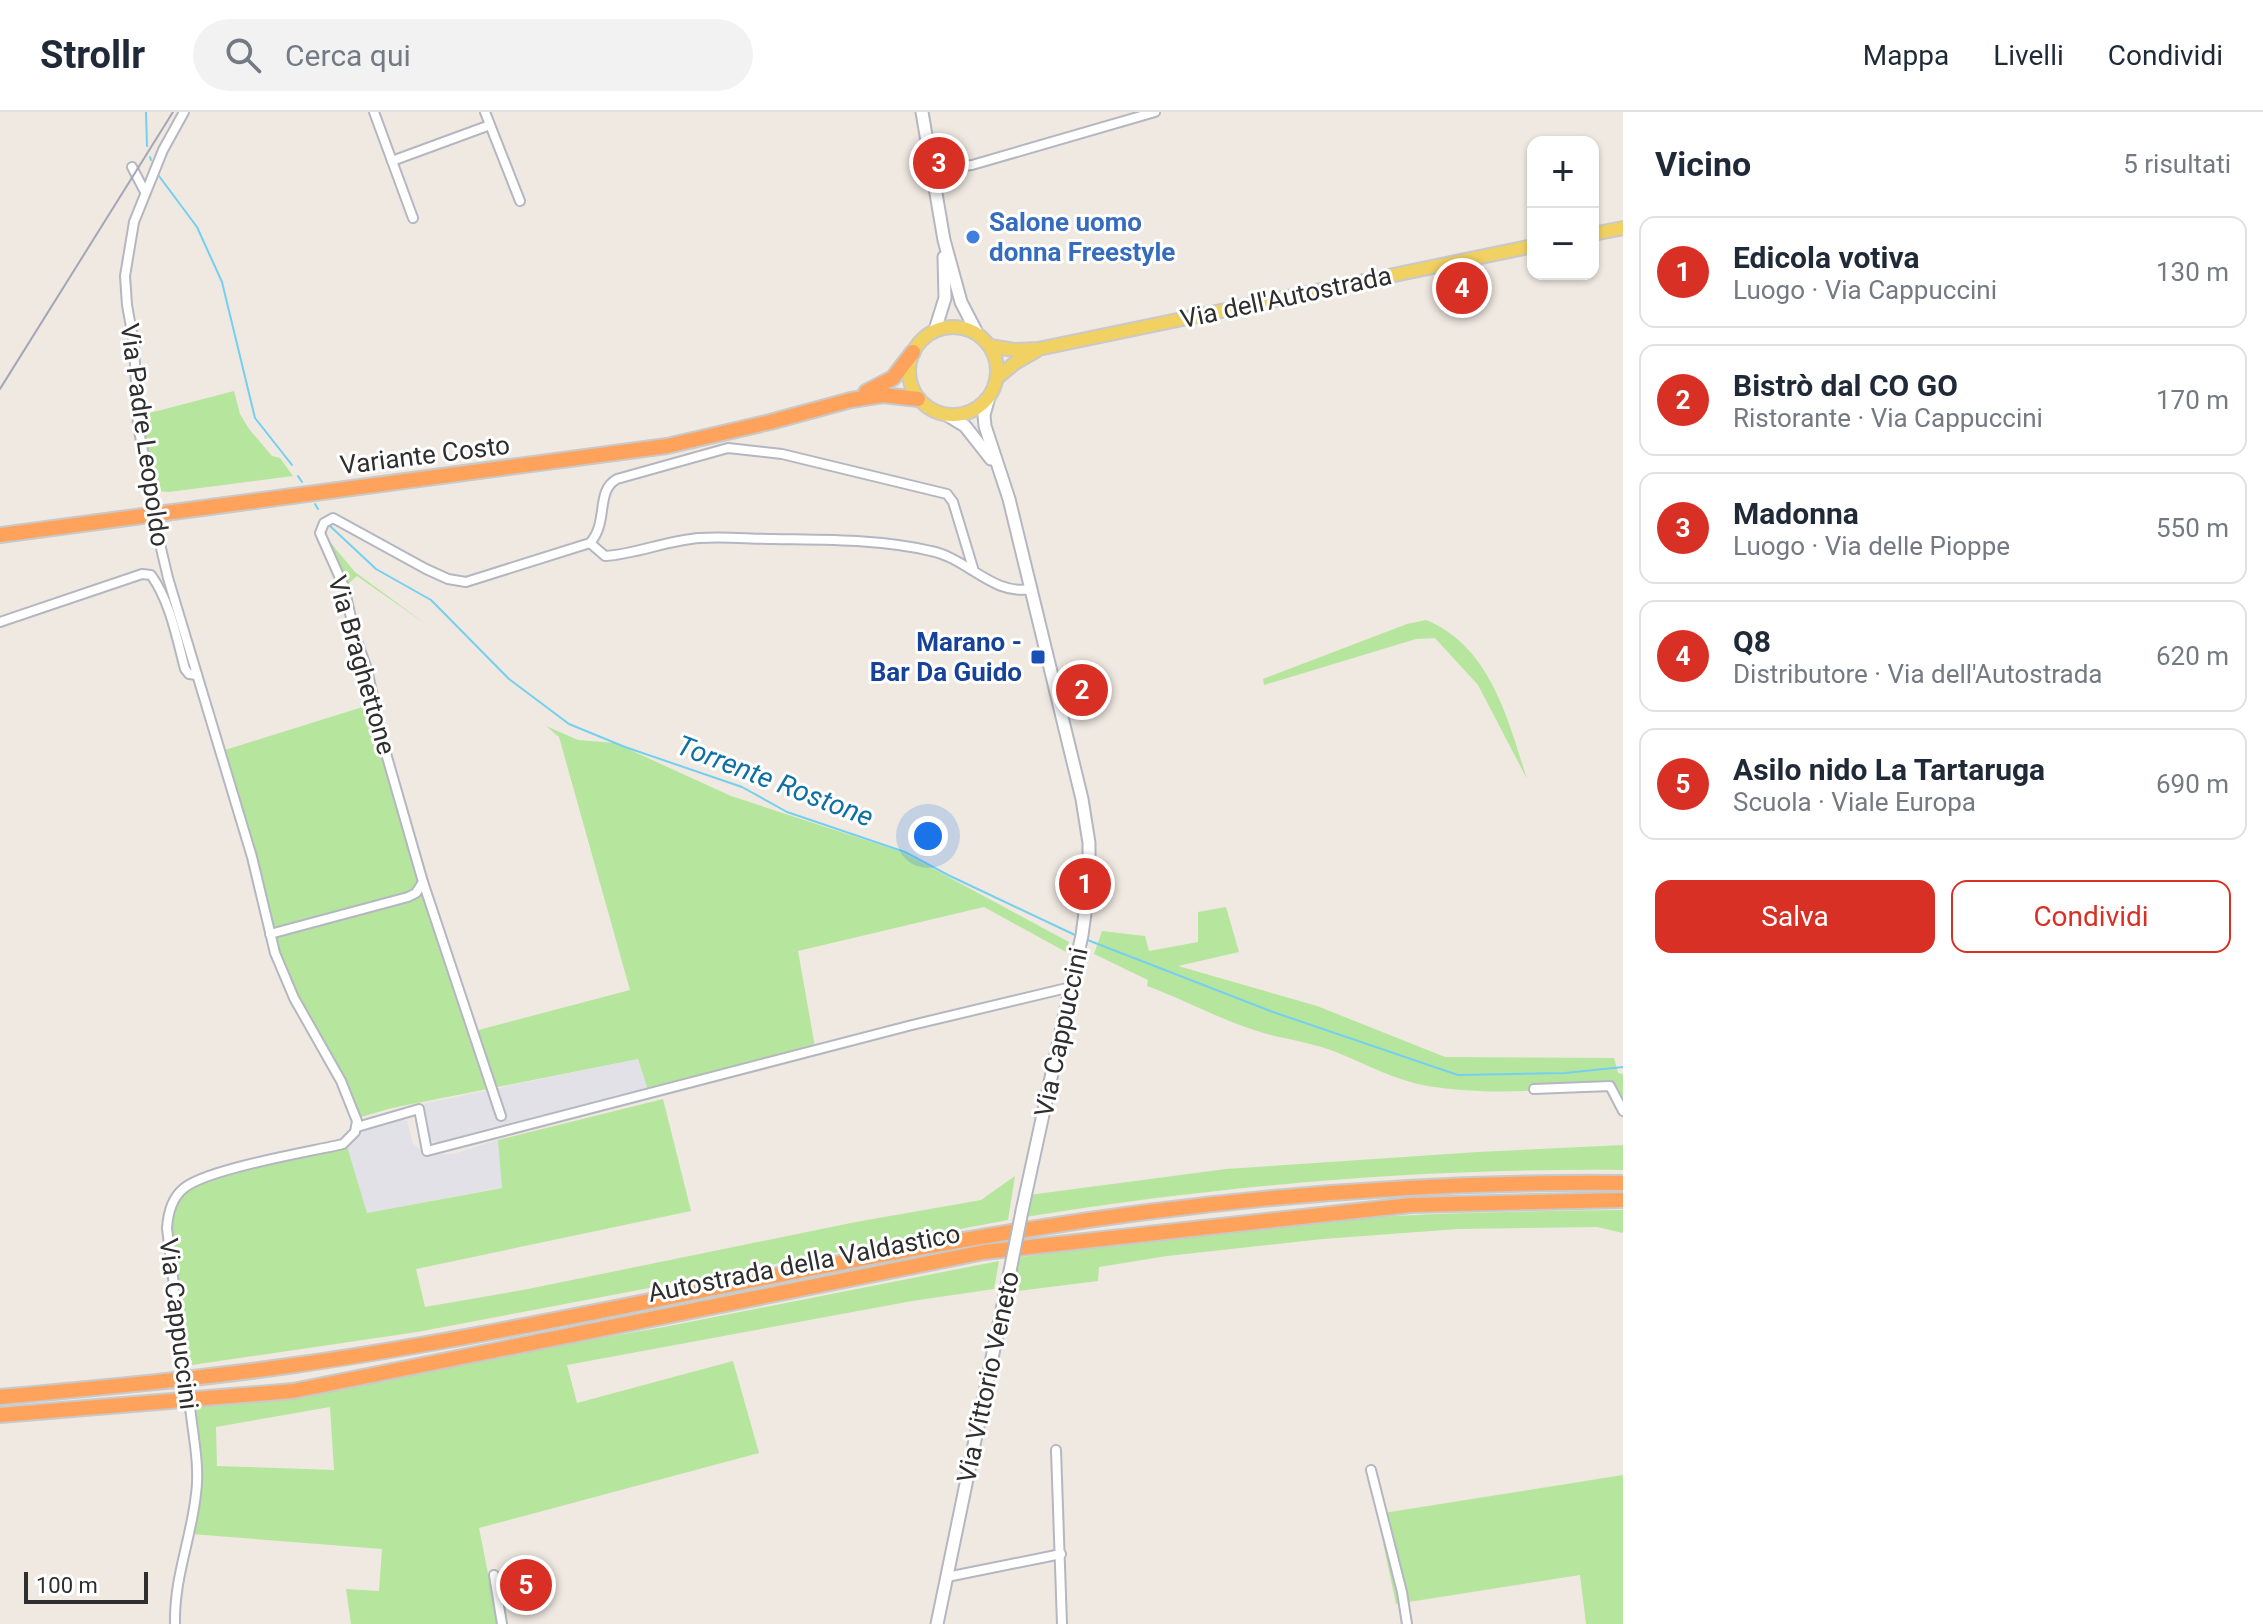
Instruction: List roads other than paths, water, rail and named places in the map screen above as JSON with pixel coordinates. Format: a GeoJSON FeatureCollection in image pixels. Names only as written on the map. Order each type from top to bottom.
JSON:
{"type":"FeatureCollection","features":[{"type":"Feature","properties":{"kind":"highway"},"geometry":{"type":"LineString","coordinates":[[851,400],[893,378],[913,352]]}},
{"type":"Feature","properties":{"kind":"highway"},"geometry":{"type":"LineString","coordinates":[[851,400],[883,395],[918,399]]}},
{"type":"Feature","properties":{"kind":"highway","name":"Variante Costo"},"geometry":{"type":"LineString","coordinates":[[0,535],[667,446],[851,400]]}},
{"type":"Feature","properties":{"kind":"highway","name":"Autostrada della Valdastico"},"geometry":{"type":"LineString","coordinates":[[0,1397],[219,1375],[326,1360],[973,1239],[1179,1208],[1395,1189],[1623,1183]]}},
{"type":"Feature","properties":{"kind":"highway","name":"Autostrada della Valdastico"},"geometry":{"type":"LineString","coordinates":[[0,1415],[293,1391],[984,1252],[1411,1205],[1623,1200]]}},
{"type":"Feature","properties":{"kind":"main road"},"geometry":{"type":"LineString","coordinates":[[922,112],[944,240],[961,302],[977,333],[995,356],[997,378]]}},
{"type":"Feature","properties":{"kind":"main road"},"geometry":{"type":"LineString","coordinates":[[1599,233],[1623,228]]}},
{"type":"Feature","properties":{"kind":"main road"},"geometry":{"type":"LineString","coordinates":[[935,330],[945,298],[944,240]]}},
{"type":"Feature","properties":{"kind":"main road","name":"Via dell'Autostrada"},"geometry":{"type":"LineString","coordinates":[[1038,349],[1527,247]]}},
{"type":"Feature","properties":{"kind":"main road"},"geometry":{"type":"LineString","coordinates":[[977,333],[958,326],[935,330],[913,352],[909,376],[918,399],[936,412],[947,415],[970,412],[989,397],[997,378],[1038,349]]}},
{"type":"Feature","properties":{"kind":"main road"},"geometry":{"type":"LineString","coordinates":[[990,346],[1014,350],[1038,349]]}},
{"type":"Feature","properties":{"kind":"main road","name":"Via Cappuccini"},"geometry":{"type":"LineString","coordinates":[[989,397],[984,415],[985,426],[1009,499],[1082,799],[1089,843],[1089,884],[1082,935],[1039,1131]]}},
{"type":"Feature","properties":{"kind":"main road","name":"Via Cappuccini"},"geometry":{"type":"LineString","coordinates":[[947,415],[965,426],[996,465]]}},
{"type":"Feature","properties":{"kind":"main road","name":"Via Vittorio Veneto"},"geometry":{"type":"LineString","coordinates":[[937,1624],[1039,1131]]}},
{"type":"Feature","properties":{"kind":"street","name":"Via Padre Leopoldo"},"geometry":{"type":"LineString","coordinates":[[184,112],[163,150],[134,222],[125,276],[134,344],[138,426],[168,578],[252,857],[270,934]]}},
{"type":"Feature","properties":{"kind":"street"},"geometry":{"type":"LineString","coordinates":[[374,112],[413,218]]}},
{"type":"Feature","properties":{"kind":"street"},"geometry":{"type":"LineString","coordinates":[[485,112],[520,201]]}},
{"type":"Feature","properties":{"kind":"street"},"geometry":{"type":"LineString","coordinates":[[931,170],[972,165],[1155,112]]}},
{"type":"Feature","properties":{"kind":"street"},"geometry":{"type":"LineString","coordinates":[[392,161],[490,125]]}},
{"type":"Feature","properties":{"kind":"street"},"geometry":{"type":"LineString","coordinates":[[132,167],[145,192]]}},
{"type":"Feature","properties":{"kind":"street"},"geometry":{"type":"LineString","coordinates":[[973,568],[953,502],[947,494],[782,454],[728,448],[609,483],[598,534],[590,543],[605,556],[623,555],[698,538],[842,540],[933,551],[973,568],[1005,589],[1030,589]]}},
{"type":"Feature","properties":{"kind":"street","name":"Via Braghettone"},"geometry":{"type":"LineString","coordinates":[[423,882],[383,743],[367,669],[344,587],[320,533],[324,523],[333,518],[426,569],[448,579],[466,582],[590,543]]}},
{"type":"Feature","properties":{"kind":"street","name":"Via Padre Leopoldo"},"geometry":{"type":"LineString","coordinates":[[0,622],[142,574],[151,575],[174,629],[185,669],[189,674],[197,675]]}},
{"type":"Feature","properties":{"kind":"street"},"geometry":{"type":"LineString","coordinates":[[357,1127],[341,1081],[284,978],[270,934],[408,897],[416,893],[423,882]]}},
{"type":"Feature","properties":{"kind":"street"},"geometry":{"type":"LineString","coordinates":[[423,882],[501,1116]]}},
{"type":"Feature","properties":{"kind":"street","name":"Via Cappuccini"},"geometry":{"type":"LineString","coordinates":[[175,1624],[178,1570],[196,1493],[197,1470],[167,1228],[168,1214],[179,1191],[200,1178],[343,1144],[357,1127],[419,1109],[427,1151],[912,1025],[1071,987]]}},
{"type":"Feature","properties":{"kind":"street"},"geometry":{"type":"LineString","coordinates":[[1534,1089],[1610,1086],[1623,1111]]}},
{"type":"Feature","properties":{"kind":"street"},"geometry":{"type":"LineString","coordinates":[[1056,1450],[1062,1624]]}},
{"type":"Feature","properties":{"kind":"street"},"geometry":{"type":"LineString","coordinates":[[1371,1470],[1402,1592],[1407,1624]]}},
{"type":"Feature","properties":{"kind":"street"},"geometry":{"type":"LineString","coordinates":[[947,1577],[1061,1554]]}},
{"type":"Feature","properties":{"kind":"street"},"geometry":{"type":"LineString","coordinates":[[494,1575],[502,1624]]}},
{"type":"Feature","properties":{"kind":"waterway","name":"Torrente Rostone"},"geometry":{"type":"LineString","coordinates":[[146,112],[147,146]]}},
{"type":"Feature","properties":{"kind":"waterway","name":"Torrente Rostone"},"geometry":{"type":"LineString","coordinates":[[159,176],[197,227],[222,282],[255,418],[292,465]]}},
{"type":"Feature","properties":{"kind":"waterway","name":"Torrente Rostone"},"geometry":{"type":"LineString","coordinates":[[298,476],[302,482]]}},
{"type":"Feature","properties":{"kind":"waterway","name":"Torrente Rostone"},"geometry":{"type":"LineString","coordinates":[[315,504],[318,509]]}},
{"type":"Feature","properties":{"kind":"waterway","name":"Torrente Rostone"},"geometry":{"type":"LineString","coordinates":[[330,526],[376,569],[431,600],[509,679],[569,724],[625,747],[742,787],[787,812],[905,852],[1075,935]]}},
{"type":"Feature","properties":{"kind":"waterway","name":"Torrente Rostone"},"geometry":{"type":"LineString","coordinates":[[1085,939],[1273,1012],[1458,1075],[1565,1073],[1623,1067]]}},
{"type":"Feature","properties":{"kind":"railway"},"geometry":{"type":"LineString","coordinates":[[0,389],[173,112]]}},
{"type":"Feature","properties":{"kind":"place","name":"Madonna"},"geometry":{"type":"Point","coordinates":[939,163]}},
{"type":"Feature","properties":{"kind":"place","name":"Salone uomo donna Freestyle"},"geometry":{"type":"Point","coordinates":[973,237]}},
{"type":"Feature","properties":{"kind":"place","name":"Q8"},"geometry":{"type":"Point","coordinates":[1462,288]}},
{"type":"Feature","properties":{"kind":"place","name":"Marano - Bar Da Guido"},"geometry":{"type":"Point","coordinates":[1038,657]}},
{"type":"Feature","properties":{"kind":"place","name":"Bistrò dal CO GO"},"geometry":{"type":"Point","coordinates":[1082,690]}},
{"type":"Feature","properties":{"kind":"place","name":"Edicola votiva"},"geometry":{"type":"Point","coordinates":[1085,884]}},
{"type":"Feature","properties":{"kind":"place","name":"Asilo nido La Tartaruga"},"geometry":{"type":"Point","coordinates":[526,1585]}}]}
